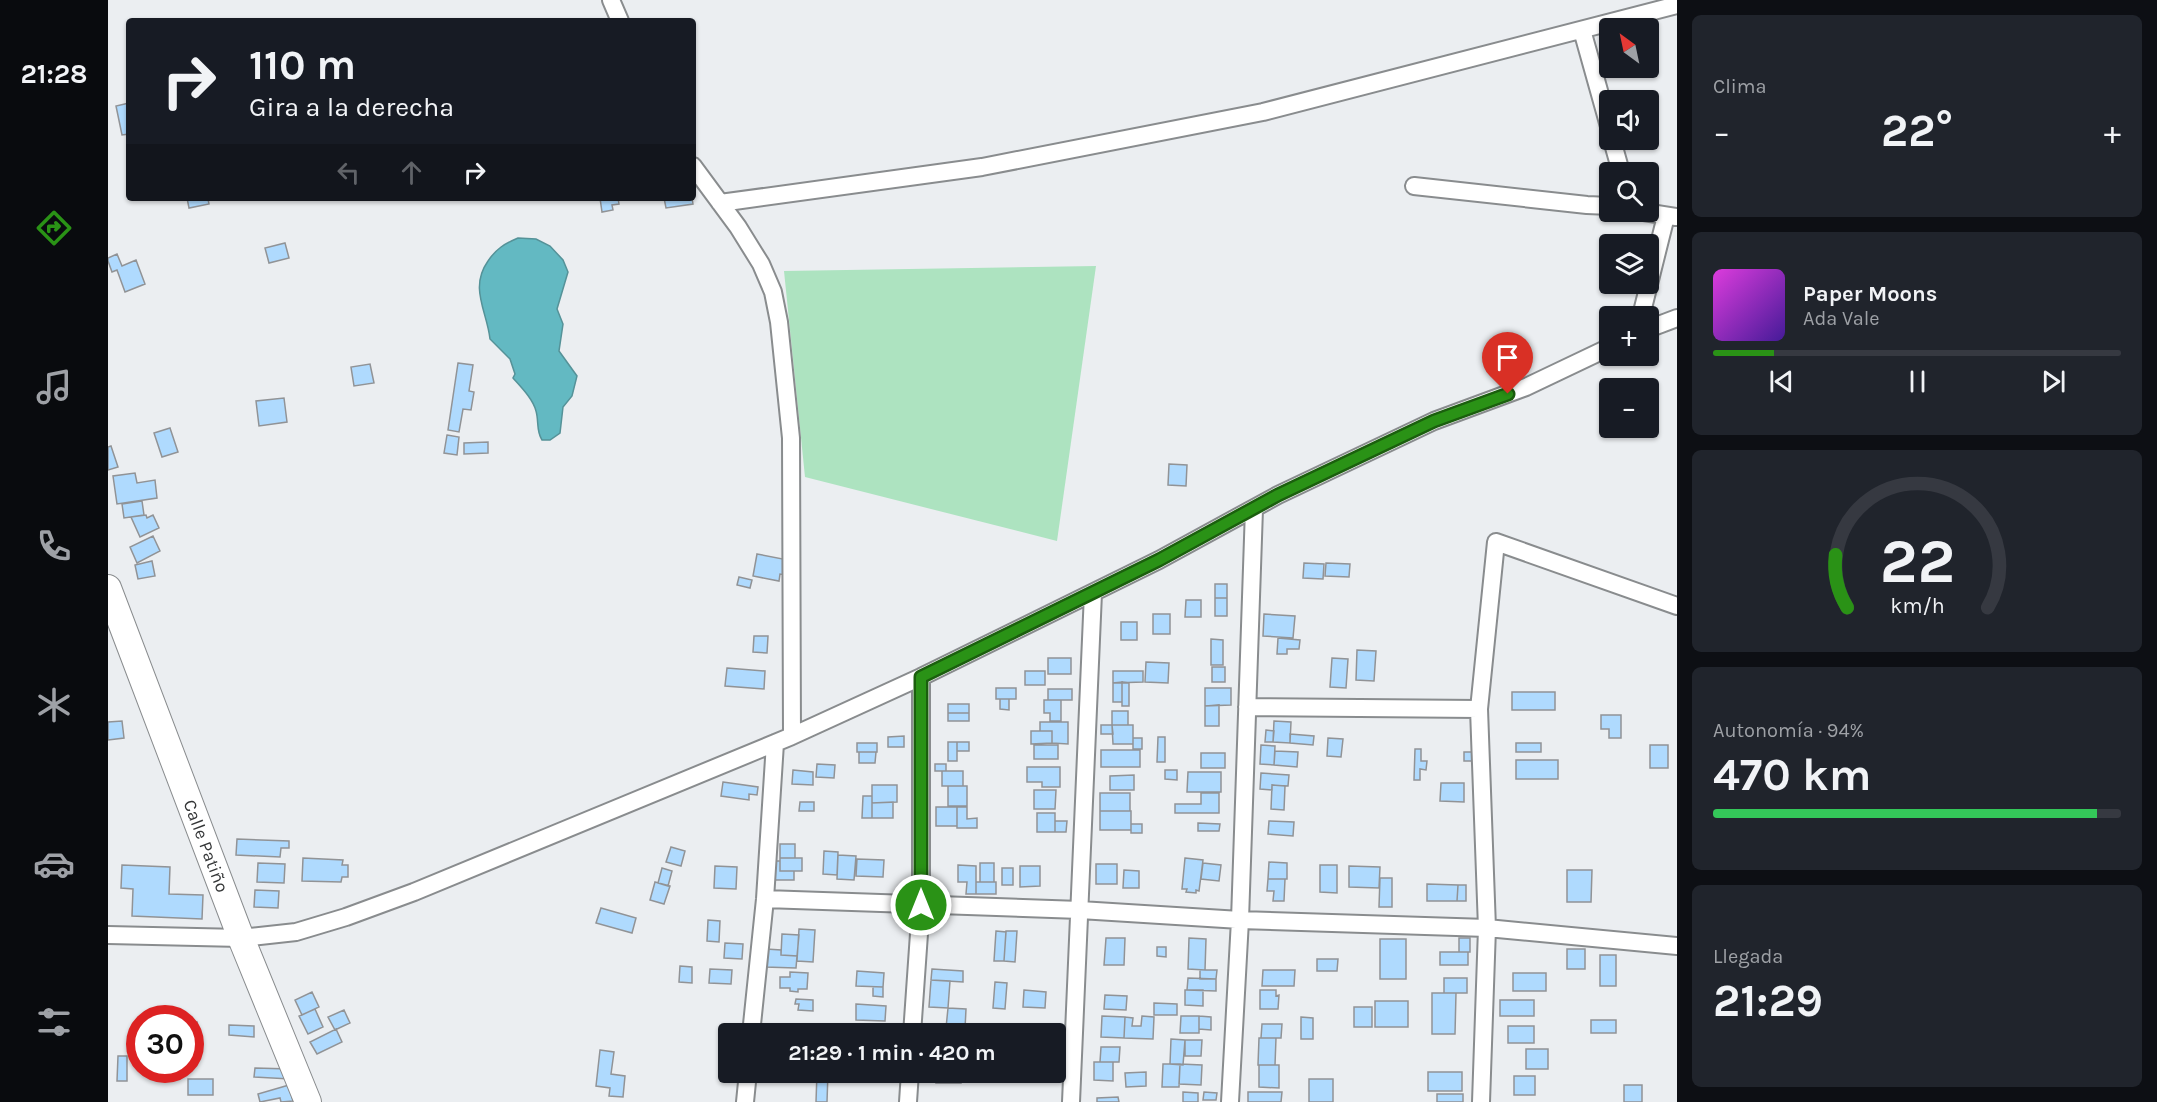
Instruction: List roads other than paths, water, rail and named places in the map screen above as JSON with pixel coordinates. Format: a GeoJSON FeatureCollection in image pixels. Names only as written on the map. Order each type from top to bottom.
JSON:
{"type":"FeatureCollection","features":[{"type":"Feature","properties":{"kind":"main road","name":"Calle Patiño"},"geometry":{"type":"LineString","coordinates":[[108,588],[241,938],[308,1102]]}},
{"type":"Feature","properties":{"kind":"street"},"geometry":{"type":"LineString","coordinates":[[611,0],[619,18]]}},
{"type":"Feature","properties":{"kind":"street"},"geometry":{"type":"LineString","coordinates":[[720,204],[982,167],[1263,112],[1677,5]]}},
{"type":"Feature","properties":{"kind":"street"},"geometry":{"type":"LineString","coordinates":[[1582,30],[1599,91]]}},
{"type":"Feature","properties":{"kind":"street"},"geometry":{"type":"LineString","coordinates":[[696,170],[738,227],[760,264],[773,291],[779,322],[791,438],[792,736]]}},
{"type":"Feature","properties":{"kind":"street"},"geometry":{"type":"LineString","coordinates":[[1414,186],[1599,206]]}},
{"type":"Feature","properties":{"kind":"street"},"geometry":{"type":"LineString","coordinates":[[1644,306],[1671,216]]}},
{"type":"Feature","properties":{"kind":"street"},"geometry":{"type":"LineString","coordinates":[[1659,325],[1677,318]]}},
{"type":"Feature","properties":{"kind":"street"},"geometry":{"type":"LineString","coordinates":[[108,934],[241,938],[296,932],[346,917],[414,892],[792,736],[921,677],[1093,593],[1278,495],[1434,421],[1526,387],[1599,352]]}},
{"type":"Feature","properties":{"kind":"street"},"geometry":{"type":"LineString","coordinates":[[1230,1102],[1240,920],[1254,508]]}},
{"type":"Feature","properties":{"kind":"street"},"geometry":{"type":"LineString","coordinates":[[1481,1102],[1487,928],[1479,709],[1496,542],[1677,606]]}},
{"type":"Feature","properties":{"kind":"street"},"geometry":{"type":"LineString","coordinates":[[1071,1102],[1093,593]]}},
{"type":"Feature","properties":{"kind":"street"},"geometry":{"type":"LineString","coordinates":[[913,1023],[921,905],[921,677]]}},
{"type":"Feature","properties":{"kind":"street"},"geometry":{"type":"LineString","coordinates":[[1247,707],[1479,709]]}},
{"type":"Feature","properties":{"kind":"street"},"geometry":{"type":"LineString","coordinates":[[753,1023],[765,899],[775,743]]}},
{"type":"Feature","properties":{"kind":"street"},"geometry":{"type":"LineString","coordinates":[[765,899],[1080,910],[1240,920],[1487,928],[1677,946]]}},
{"type":"Feature","properties":{"kind":"street"},"geometry":{"type":"LineString","coordinates":[[745,1102],[747,1083]]}},
{"type":"Feature","properties":{"kind":"street"},"geometry":{"type":"LineString","coordinates":[[908,1102],[909,1083]]}},
{"type":"Feature","properties":{"kind":"water"},"geometry":{"type":"Polygon","coordinates":[[[518,238],[536,239],[550,246],[563,260],[568,272],[557,309],[563,324],[559,351],[577,376],[572,396],[563,407],[560,433],[550,440],[542,440],[540,437],[537,415],[532,402],[513,378],[515,374],[510,359],[490,339],[479,290],[483,271],[494,253],[518,238]]]}}]}
